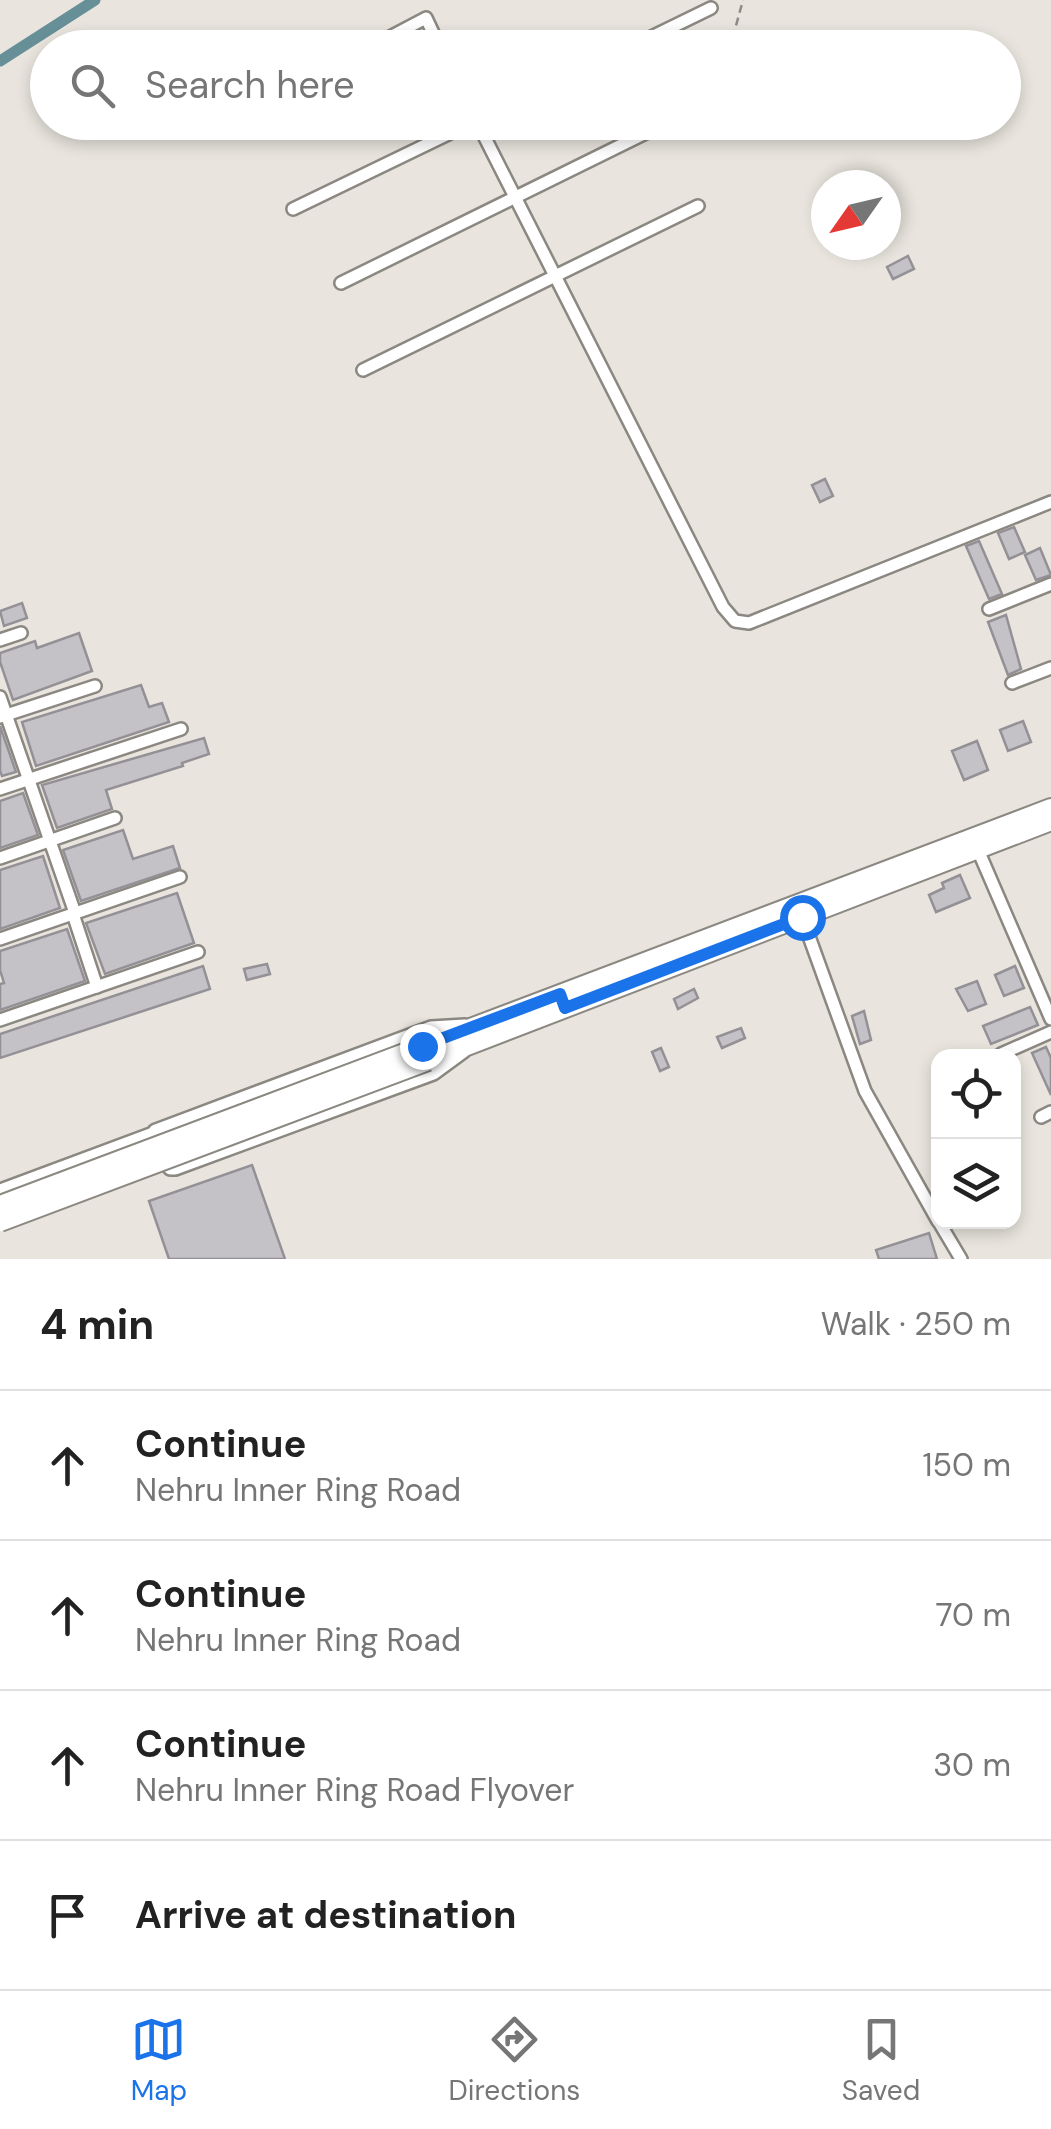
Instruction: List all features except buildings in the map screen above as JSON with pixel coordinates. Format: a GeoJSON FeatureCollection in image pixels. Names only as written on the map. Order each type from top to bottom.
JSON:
{"type":"FeatureCollection","features":[{"type":"Feature","properties":{"kind":"main road"},"geometry":{"type":"LineString","coordinates":[[0,1222],[1051,808]]}},
{"type":"Feature","properties":{"kind":"main road"},"geometry":{"type":"LineString","coordinates":[[563,1001],[802,917],[1051,821]]}},
{"type":"Feature","properties":{"kind":"main road"},"geometry":{"type":"LineString","coordinates":[[0,1205],[425,1054]]}},
{"type":"Feature","properties":{"kind":"street"},"geometry":{"type":"LineString","coordinates":[[665,30],[710,8]]}},
{"type":"Feature","properties":{"kind":"street"},"geometry":{"type":"LineString","coordinates":[[403,30],[426,18],[432,30]]}},
{"type":"Feature","properties":{"kind":"street"},"geometry":{"type":"LineString","coordinates":[[294,209],[438,140]]}},
{"type":"Feature","properties":{"kind":"street"},"geometry":{"type":"LineString","coordinates":[[485,140],[723,606],[736,621],[749,622],[1051,502]]}},
{"type":"Feature","properties":{"kind":"street"},"geometry":{"type":"LineString","coordinates":[[341,282],[631,140]]}},
{"type":"Feature","properties":{"kind":"street"},"geometry":{"type":"LineString","coordinates":[[363,370],[698,206]]}},
{"type":"Feature","properties":{"kind":"street"},"geometry":{"type":"LineString","coordinates":[[989,609],[1051,584]]}},
{"type":"Feature","properties":{"kind":"street"},"geometry":{"type":"LineString","coordinates":[[0,640],[21,633]]}},
{"type":"Feature","properties":{"kind":"street"},"geometry":{"type":"LineString","coordinates":[[1012,683],[1051,668]]}},
{"type":"Feature","properties":{"kind":"street"},"geometry":{"type":"LineString","coordinates":[[3,716],[95,686]]}},
{"type":"Feature","properties":{"kind":"street"},"geometry":{"type":"LineString","coordinates":[[0,697],[3,716],[97,986]]}},
{"type":"Feature","properties":{"kind":"street"},"geometry":{"type":"LineString","coordinates":[[0,789],[181,729]]}},
{"type":"Feature","properties":{"kind":"street"},"geometry":{"type":"LineString","coordinates":[[0,858],[116,818]]}},
{"type":"Feature","properties":{"kind":"street"},"geometry":{"type":"LineString","coordinates":[[978,850],[1051,1019]]}},
{"type":"Feature","properties":{"kind":"street"},"geometry":{"type":"LineString","coordinates":[[0,939],[180,878]]}},
{"type":"Feature","properties":{"kind":"street"},"geometry":{"type":"LineString","coordinates":[[802,917],[865,1091],[931,1207]]}},
{"type":"Feature","properties":{"kind":"street"},"geometry":{"type":"LineString","coordinates":[[0,1020],[198,952]]}},
{"type":"Feature","properties":{"kind":"street"},"geometry":{"type":"LineString","coordinates":[[0,1190],[431,1029],[471,1036]]}},
{"type":"Feature","properties":{"kind":"street"},"geometry":{"type":"LineString","coordinates":[[1012,1049],[1051,1032]]}},
{"type":"Feature","properties":{"kind":"street"},"geometry":{"type":"LineString","coordinates":[[156,1132],[171,1167],[176,1167],[433,1072],[471,1036]]}},
{"type":"Feature","properties":{"kind":"street"},"geometry":{"type":"LineString","coordinates":[[944,1229],[961,1259]]}},
{"type":"Feature","properties":{"kind":"path"},"geometry":{"type":"LineString","coordinates":[[735,30],[743,0]]}},
{"type":"Feature","properties":{"kind":"waterway"},"geometry":{"type":"LineString","coordinates":[[48,30],[95,0]]}},
{"type":"Feature","properties":{"kind":"waterway"},"geometry":{"type":"LineString","coordinates":[[0,61],[30,42]]}},
{"type":"Feature","properties":{"kind":"route"},"geometry":{"type":"LineString","coordinates":[[422,1046],[560,994],[565,1008],[802,917]]}}]}
